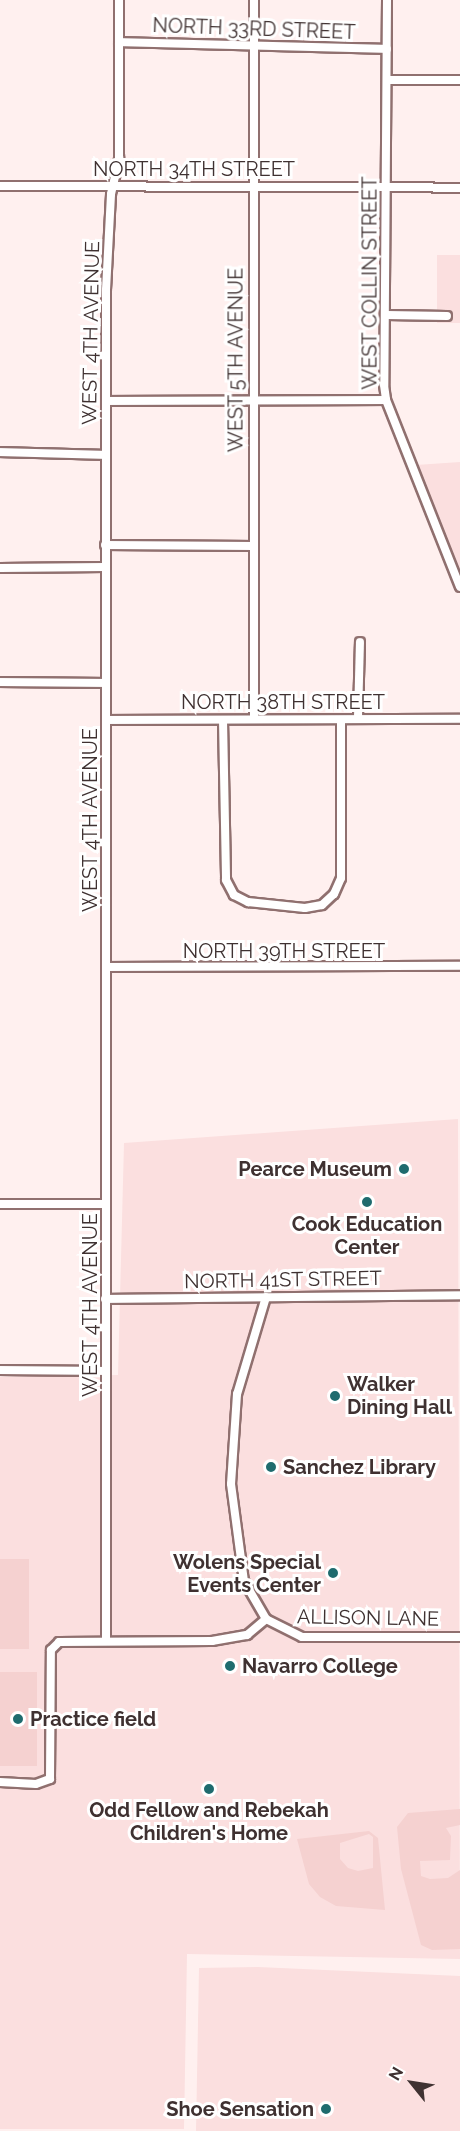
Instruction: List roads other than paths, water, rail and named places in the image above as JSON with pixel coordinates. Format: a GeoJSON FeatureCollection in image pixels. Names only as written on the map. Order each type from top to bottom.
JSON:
{"type":"FeatureCollection","features":[{"type":"Feature","properties":{"kind":"street","name":"WEST 4TH AVENUE"},"geometry":{"type":"LineString","coordinates":[[106,1640],[105,1299],[108,967],[105,683],[106,290],[113,185],[119,158],[119,0]]}},
{"type":"Feature","properties":{"kind":"street","name":"WEST 5TH AVENUE"},"geometry":{"type":"LineString","coordinates":[[254,0],[254,719]]}},
{"type":"Feature","properties":{"kind":"street","name":"WEST COLLIN STREET"},"geometry":{"type":"LineString","coordinates":[[387,0],[387,400],[460,587]]}},
{"type":"Feature","properties":{"kind":"street","name":"NORTH 33RD STREET"},"geometry":{"type":"LineString","coordinates":[[119,42],[387,49]]}},
{"type":"Feature","properties":{"kind":"street"},"geometry":{"type":"LineString","coordinates":[[387,80],[460,80]]}},
{"type":"Feature","properties":{"kind":"street","name":"NORTH 34TH STREET"},"geometry":{"type":"LineString","coordinates":[[0,186],[253,184],[460,188]]}},
{"type":"Feature","properties":{"kind":"street"},"geometry":{"type":"LineString","coordinates":[[387,315],[447,316]]}},
{"type":"Feature","properties":{"kind":"street"},"geometry":{"type":"LineString","coordinates":[[106,401],[387,400]]}},
{"type":"Feature","properties":{"kind":"street"},"geometry":{"type":"LineString","coordinates":[[0,452],[105,455]]}},
{"type":"Feature","properties":{"kind":"street"},"geometry":{"type":"LineString","coordinates":[[105,545],[254,546]]}},
{"type":"Feature","properties":{"kind":"street"},"geometry":{"type":"LineString","coordinates":[[0,568],[105,567]]}},
{"type":"Feature","properties":{"kind":"street"},"geometry":{"type":"LineString","coordinates":[[358,717],[360,642]]}},
{"type":"Feature","properties":{"kind":"street"},"geometry":{"type":"LineString","coordinates":[[0,682],[105,683]]}},
{"type":"Feature","properties":{"kind":"street","name":"NORTH 38TH STREET"},"geometry":{"type":"LineString","coordinates":[[106,720],[341,720],[358,717],[460,719]]}},
{"type":"Feature","properties":{"kind":"street"},"geometry":{"type":"LineString","coordinates":[[223,720],[226,880],[234,895],[248,902],[306,908],[322,905],[334,894],[340,878],[341,720]]}},
{"type":"Feature","properties":{"kind":"street","name":"NORTH 39TH STREET"},"geometry":{"type":"LineString","coordinates":[[108,967],[460,966]]}},
{"type":"Feature","properties":{"kind":"street"},"geometry":{"type":"LineString","coordinates":[[0,1204],[106,1204]]}},
{"type":"Feature","properties":{"kind":"street","name":"NORTH 41ST STREET"},"geometry":{"type":"LineString","coordinates":[[105,1299],[460,1295]]}},
{"type":"Feature","properties":{"kind":"street"},"geometry":{"type":"LineString","coordinates":[[0,1782],[36,1784],[50,1779],[53,1645],[64,1641],[233,1639],[247,1635],[266,1619],[244,1581],[231,1484],[237,1394],[266,1297]]}},
{"type":"Feature","properties":{"kind":"street"},"geometry":{"type":"LineString","coordinates":[[0,1370],[106,1371]]}},
{"type":"Feature","properties":{"kind":"street","name":"ALLISON LANE"},"geometry":{"type":"LineString","coordinates":[[266,1619],[302,1637],[460,1637]]}},
{"type":"Feature","properties":{"kind":"place","name":"Pearce Museum"},"geometry":{"type":"Point","coordinates":[404,1169]}},
{"type":"Feature","properties":{"kind":"place","name":"Cook Education Center"},"geometry":{"type":"Point","coordinates":[367,1202]}},
{"type":"Feature","properties":{"kind":"place","name":"Walker Dining Hall"},"geometry":{"type":"Point","coordinates":[335,1396]}},
{"type":"Feature","properties":{"kind":"place","name":"Sanchez Library"},"geometry":{"type":"Point","coordinates":[271,1467]}},
{"type":"Feature","properties":{"kind":"place","name":"Wolens Special Events Center"},"geometry":{"type":"Point","coordinates":[333,1573]}},
{"type":"Feature","properties":{"kind":"place","name":"Navarro College"},"geometry":{"type":"Point","coordinates":[230,1666]}},
{"type":"Feature","properties":{"kind":"place","name":"Practice field"},"geometry":{"type":"Point","coordinates":[18,1719]}},
{"type":"Feature","properties":{"kind":"place","name":"Odd Fellow and Rebekah Children's Home"},"geometry":{"type":"Point","coordinates":[209,1789]}},
{"type":"Feature","properties":{"kind":"place","name":"Shoe Sensation"},"geometry":{"type":"Point","coordinates":[326,2109]}}]}
